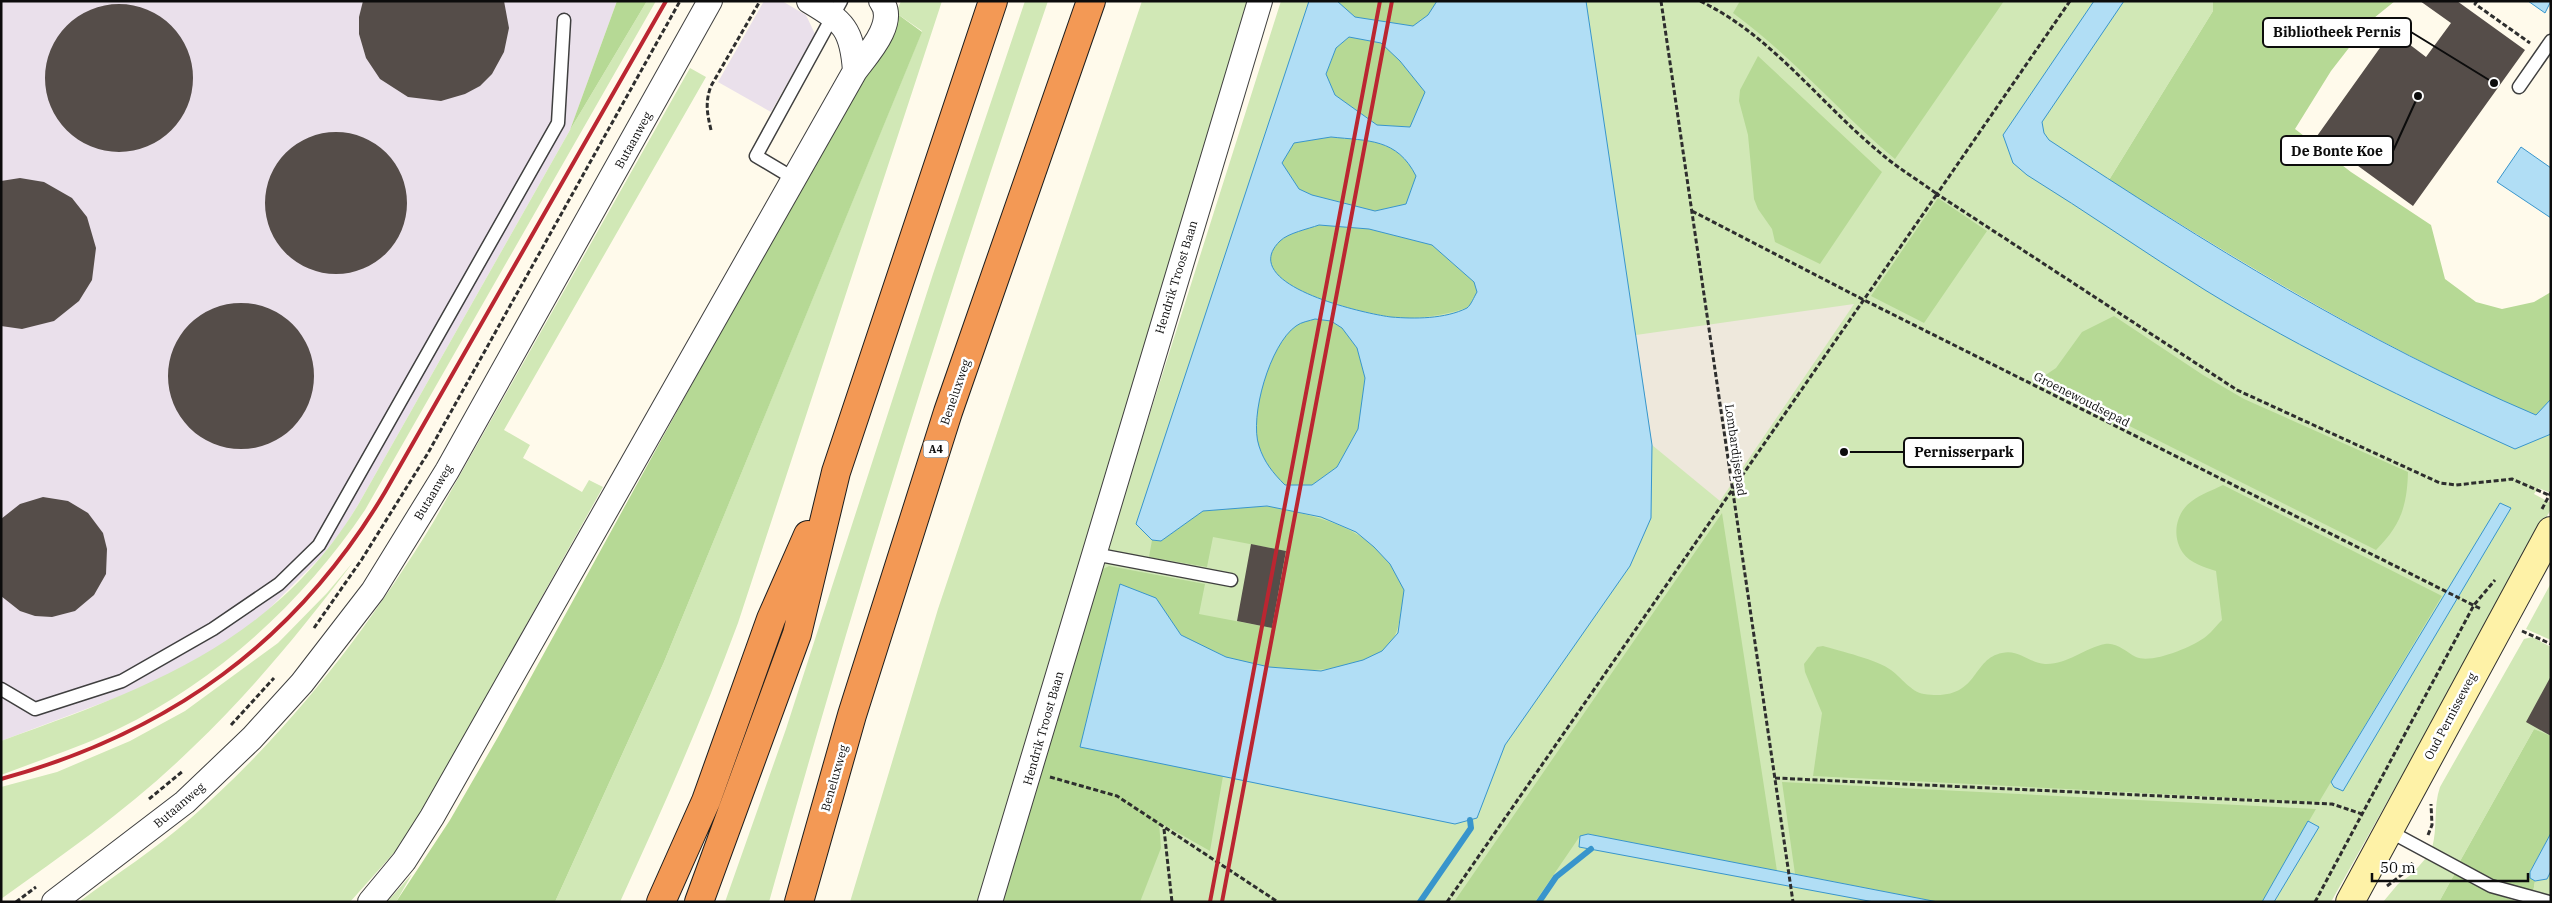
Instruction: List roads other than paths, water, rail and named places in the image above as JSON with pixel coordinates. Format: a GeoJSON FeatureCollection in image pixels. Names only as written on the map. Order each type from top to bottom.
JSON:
{"type":"FeatureCollection","features":[{"type":"Feature","properties":{"kind":"highway"},"geometry":{"type":"LineString","coordinates":[[699,902],[797,634],[836,472],[993,1]]}},
{"type":"Feature","properties":{"kind":"highway","name":"Beneluxweg"},"geometry":{"type":"LineString","coordinates":[[799,902],[852,716],[948,412],[1091,1]]}},
{"type":"Feature","properties":{"kind":"highway"},"geometry":{"type":"LineString","coordinates":[[661,902],[706,800],[771,619],[836,472]]}},
{"type":"Feature","properties":{"kind":"street","name":"Butaanweg"},"geometry":{"type":"LineString","coordinates":[[54,902],[185,802],[252,738],[302,683],[373,591],[447,471],[710,1]]}},
{"type":"Feature","properties":{"kind":"street"},"geometry":{"type":"LineString","coordinates":[[809,1],[838,9],[850,34],[855,71]]}},
{"type":"Feature","properties":{"kind":"street"},"geometry":{"type":"LineString","coordinates":[[370,902],[404,861],[432,817],[793,178],[855,71],[880,38],[885,19],[884,6],[881,1]]}},
{"type":"Feature","properties":{"kind":"street","name":"Hendrik Troost Baan"},"geometry":{"type":"LineString","coordinates":[[990,902],[1031,771],[1260,1]]}},
{"type":"Feature","properties":{"kind":"street","name":"Oud Pernisseweg"},"geometry":{"type":"LineString","coordinates":[[2350,902],[2551,531]]}},
{"type":"Feature","properties":{"kind":"lane"},"geometry":{"type":"LineString","coordinates":[[793,178],[756,156],[838,9]]}},
{"type":"Feature","properties":{"kind":"lane"},"geometry":{"type":"LineString","coordinates":[[1,689],[35,709],[122,681],[213,629],[279,584],[319,545],[558,123],[564,20]]}},
{"type":"Feature","properties":{"kind":"lane"},"geometry":{"type":"LineString","coordinates":[[2518,86],[2551,40]]}},
{"type":"Feature","properties":{"kind":"lane"},"geometry":{"type":"LineString","coordinates":[[1094,554],[1231,580]]}},
{"type":"Feature","properties":{"kind":"lane"},"geometry":{"type":"LineString","coordinates":[[2389,830],[2491,886],[2549,902]]}},
{"type":"Feature","properties":{"kind":"water"},"geometry":{"type":"Polygon","coordinates":[[[1309,1],[1337,1],[1355,17],[1413,26],[1428,15],[1437,1],[1586,1],[1652,445],[1651,518],[1630,566],[1505,745],[1477,818],[1455,824],[1080,747],[1120,584],[1156,598],[1181,635],[1226,657],[1269,667],[1321,671],[1363,660],[1382,651],[1398,633],[1404,590],[1390,564],[1356,532],[1321,517],[1267,506],[1203,511],[1161,541],[1152,540],[1136,524],[1309,1]],[[1349,37],[1336,48],[1326,74],[1335,95],[1377,125],[1410,127],[1425,92],[1400,61],[1381,43],[1349,37]],[[1331,137],[1294,143],[1282,163],[1299,189],[1312,195],[1375,211],[1406,204],[1416,176],[1400,154],[1391,148],[1369,141],[1331,137]],[[1319,225],[1293,233],[1280,241],[1271,257],[1275,271],[1289,284],[1333,303],[1377,315],[1420,318],[1440,316],[1467,308],[1477,292],[1474,282],[1432,245],[1369,229],[1319,225]],[[1315,319],[1303,323],[1287,335],[1270,364],[1259,400],[1257,418],[1259,446],[1263,457],[1285,485],[1312,485],[1337,467],[1358,429],[1365,378],[1357,348],[1342,328],[1331,321],[1315,319]]]}},
{"type":"Feature","properties":{"kind":"water"},"geometry":{"type":"Polygon","coordinates":[[[2094,1],[2124,1],[2042,122],[2044,133],[2049,140],[2167,216],[2286,289],[2409,356],[2536,415],[2551,399],[2551,434],[2515,449],[2357,374],[2280,334],[2205,290],[2027,175],[2013,163],[2003,135],[2094,1]]]}},
{"type":"Feature","properties":{"kind":"water"},"geometry":{"type":"Polygon","coordinates":[[[2528,1],[2551,1],[2545,13],[2528,1]]]}},
{"type":"Feature","properties":{"kind":"water"},"geometry":{"type":"Polygon","coordinates":[[[2521,147],[2551,168],[2551,218],[2497,182],[2521,147]]]}},
{"type":"Feature","properties":{"kind":"water"},"geometry":{"type":"Polygon","coordinates":[[[2500,503],[2511,508],[2343,791],[2334,787],[2331,782],[2500,503]]]}},
{"type":"Feature","properties":{"kind":"water"},"geometry":{"type":"Polygon","coordinates":[[[2308,821],[2319,827],[2274,902],[2262,902],[2308,821]]]}},
{"type":"Feature","properties":{"kind":"water"},"geometry":{"type":"Polygon","coordinates":[[[2551,833],[2551,871],[2547,879],[2535,881],[2530,878],[2530,872],[2551,833]]]}},
{"type":"Feature","properties":{"kind":"water"},"geometry":{"type":"Polygon","coordinates":[[[1588,834],[1938,902],[1874,902],[1579,847],[1580,836],[1588,834]]]}},
{"type":"Feature","properties":{"kind":"waterway"},"geometry":{"type":"LineString","coordinates":[[1420,902],[1471,828],[1470,820]]}},
{"type":"Feature","properties":{"kind":"waterway"},"geometry":{"type":"LineString","coordinates":[[1539,902],[1556,877],[1591,849]]}},
{"type":"Feature","properties":{"kind":"railway"},"geometry":{"type":"LineString","coordinates":[[1,779],[62,760],[119,736],[173,708],[223,674],[269,637],[311,594],[350,546],[385,492],[666,1]]}},
{"type":"Feature","properties":{"kind":"railway"},"geometry":{"type":"LineString","coordinates":[[1210,902],[1380,1]]}},
{"type":"Feature","properties":{"kind":"railway"},"geometry":{"type":"LineString","coordinates":[[1222,902],[1392,1]]}},
{"type":"Feature","properties":{"kind":"place","name":"Bibliotheek Pernis"},"geometry":{"type":"Point","coordinates":[2494,83]}},
{"type":"Feature","properties":{"kind":"place","name":"De Bonte Koe"},"geometry":{"type":"Point","coordinates":[2418,96]}},
{"type":"Feature","properties":{"kind":"place","name":"Pernisserpark"},"geometry":{"type":"Point","coordinates":[1844,452]}}]}
